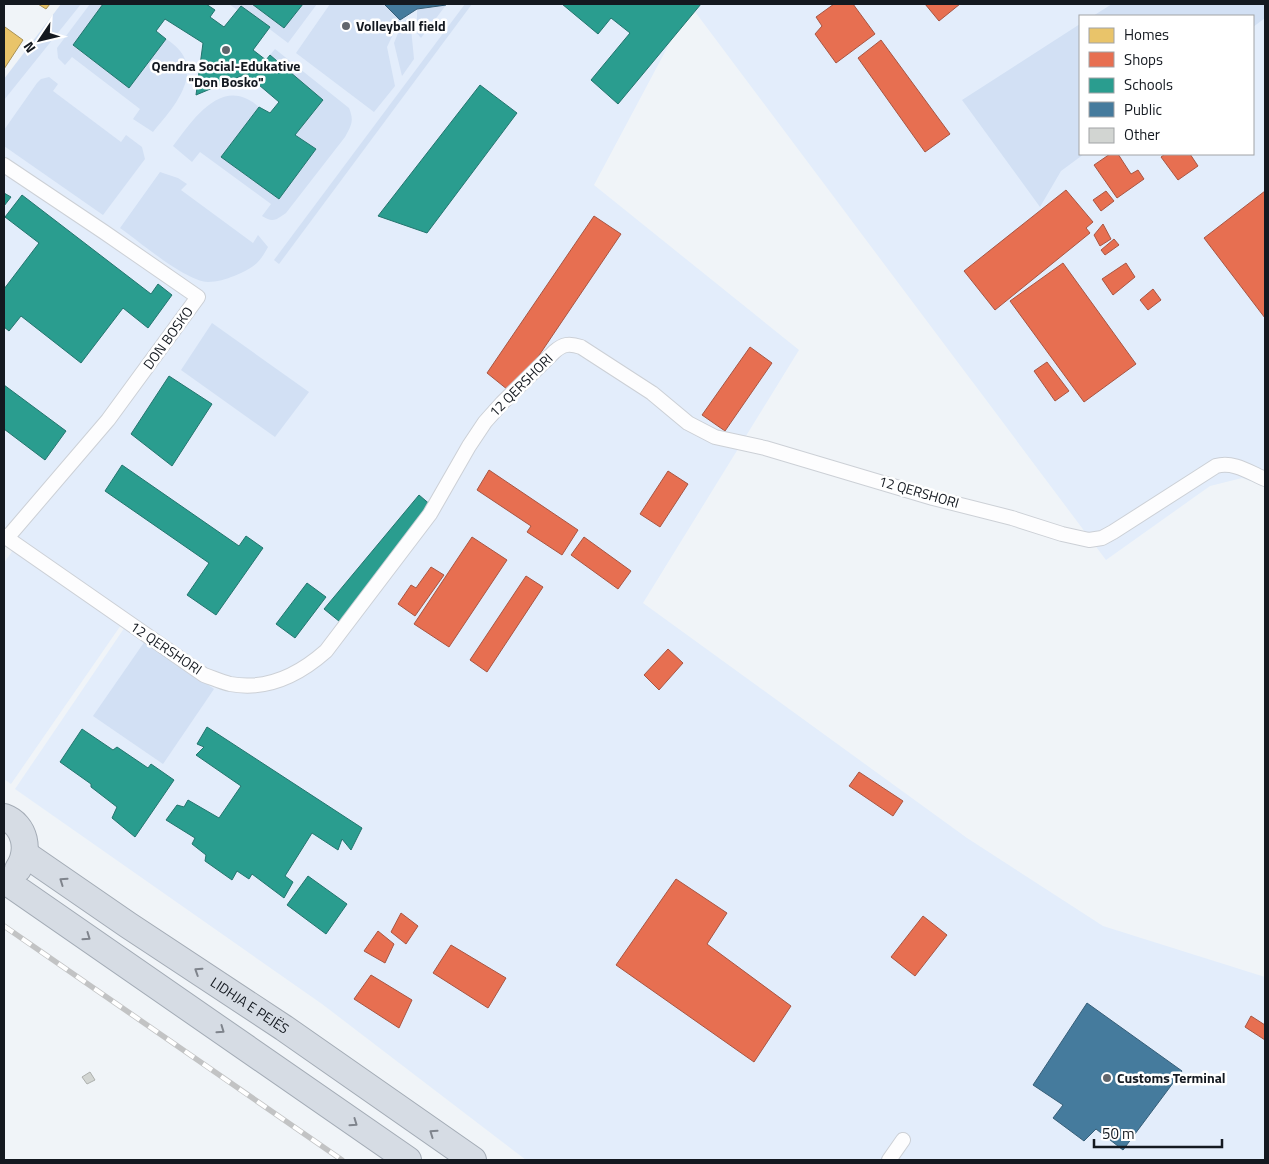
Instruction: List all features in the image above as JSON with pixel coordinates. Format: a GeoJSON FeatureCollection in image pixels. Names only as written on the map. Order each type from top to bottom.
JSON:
{"type":"FeatureCollection","features":[{"type":"Feature","properties":{"kind":"highway"},"geometry":{"type":"LineString","coordinates":[[4,816],[16,824],[26,843],[25,854],[18,870],[4,880],[408,1160]]}},
{"type":"Feature","properties":{"kind":"highway","name":"LIDHJA E PEJËS"},"geometry":{"type":"LineString","coordinates":[[25,854],[284,1028],[473,1160]]}},
{"type":"Feature","properties":{"kind":"street","name":"DON BOSKO"},"geometry":{"type":"LineString","coordinates":[[4,165],[198,297],[108,420],[5,537]]}},
{"type":"Feature","properties":{"kind":"street","name":"12 QERSHORI"},"geometry":{"type":"LineString","coordinates":[[5,537],[204,675],[230,684],[253,685],[273,683],[305,668],[326,651],[430,514],[485,422],[554,352],[561,346],[571,343],[652,393],[688,423],[715,437],[765,448],[933,498],[1089,540],[1102,538],[1113,532],[1216,466],[1223,464],[1233,465],[1265,479]]}},
{"type":"Feature","properties":{"kind":"street"},"geometry":{"type":"LineString","coordinates":[[889,1160],[903,1140]]}},
{"type":"Feature","properties":{"kind":"shaded area"},"geometry":{"type":"Polygon","coordinates":[[[61,4],[81,4],[4,100],[4,79],[61,4]]]}},
{"type":"Feature","properties":{"kind":"shaded area"},"geometry":{"type":"Polygon","coordinates":[[[69,4],[1265,4],[1265,486],[1242,478],[1210,486],[1106,560],[690,5],[594,185],[799,350],[643,603],[967,838],[1103,926],[1265,977],[1265,1160],[526,1160],[322,1004],[15,789],[127,624],[4,538],[4,92],[69,4]]]}},
{"type":"Feature","properties":{"kind":"shaded area"},"geometry":{"type":"Polygon","coordinates":[[[90,4],[103,4],[73,46],[129,88],[166,39],[179,50],[186,61],[185,85],[179,98],[153,132],[133,119],[140,109],[72,57],[65,65],[58,58],[57,48],[90,4]]]}},
{"type":"Feature","properties":{"kind":"shaded area"},"geometry":{"type":"Polygon","coordinates":[[[229,4],[317,4],[288,43],[243,9],[240,12],[229,4]]]}},
{"type":"Feature","properties":{"kind":"shaded area"},"geometry":{"type":"Polygon","coordinates":[[[330,4],[384,4],[400,20],[387,47],[395,86],[374,112],[296,53],[330,4]]]}},
{"type":"Feature","properties":{"kind":"shaded area"},"geometry":{"type":"Polygon","coordinates":[[[465,4],[472,4],[279,264],[274,260],[465,4]]]}},
{"type":"Feature","properties":{"kind":"shaded area"},"geometry":{"type":"Polygon","coordinates":[[[1112,4],[1265,4],[1265,18],[1254,26],[1254,15],[1095,15],[1112,4]]]}},
{"type":"Feature","properties":{"kind":"shaded area"},"geometry":{"type":"Polygon","coordinates":[[[446,5],[421,38],[417,33],[417,9],[446,5]]]}},
{"type":"Feature","properties":{"kind":"shaded area"},"geometry":{"type":"Polygon","coordinates":[[[410,18],[414,59],[402,76],[394,43],[403,21],[410,18]]]}},
{"type":"Feature","properties":{"kind":"shaded area"},"geometry":{"type":"Polygon","coordinates":[[[1079,25],[1079,155],[1083,155],[1061,171],[1040,207],[962,100],[1079,25]]]}},
{"type":"Feature","properties":{"kind":"shaded area"},"geometry":{"type":"Polygon","coordinates":[[[275,49],[349,108],[352,119],[351,126],[345,137],[286,213],[272,220],[262,216],[271,204],[200,152],[192,162],[173,146],[190,124],[210,104],[221,98],[233,95],[246,98],[259,107],[221,157],[279,199],[316,149],[295,135],[323,101],[270,55],[275,49]]]}},
{"type":"Feature","properties":{"kind":"shaded area"},"geometry":{"type":"Polygon","coordinates":[[[49,77],[58,84],[53,91],[121,142],[126,135],[142,147],[145,159],[103,215],[4,146],[4,130],[37,83],[41,79],[49,77]]]}},
{"type":"Feature","properties":{"kind":"shaded area"},"geometry":{"type":"Polygon","coordinates":[[[160,172],[178,178],[187,184],[181,190],[253,243],[258,235],[268,247],[262,258],[255,265],[228,278],[211,282],[198,280],[175,268],[120,228],[160,172]]]}},
{"type":"Feature","properties":{"kind":"shaded area"},"geometry":{"type":"Polygon","coordinates":[[[212,323],[309,392],[275,437],[181,370],[212,323]]]}},
{"type":"Feature","properties":{"kind":"shaded area"},"geometry":{"type":"Polygon","coordinates":[[[13,550],[121,625],[11,784],[4,779],[4,563],[13,550]]]}},
{"type":"Feature","properties":{"kind":"shaded area"},"geometry":{"type":"Polygon","coordinates":[[[145,641],[214,689],[163,764],[93,716],[145,641]]]}},
{"type":"Feature","properties":{"kind":"building: Homes"},"geometry":{"type":"Polygon","coordinates":[[[38,4],[50,4],[46,9],[38,4]]]}},
{"type":"Feature","properties":{"kind":"building: Homes"},"geometry":{"type":"Polygon","coordinates":[[[4,28],[23,40],[4,69],[4,28]]]}},
{"type":"Feature","properties":{"kind":"building: Shops"},"geometry":{"type":"Polygon","coordinates":[[[834,4],[853,4],[875,34],[836,63],[815,34],[822,26],[816,17],[834,4]]]}},
{"type":"Feature","properties":{"kind":"building: Shops"},"geometry":{"type":"Polygon","coordinates":[[[925,4],[960,4],[939,21],[925,4]]]}},
{"type":"Feature","properties":{"kind":"building: Shops"},"geometry":{"type":"Polygon","coordinates":[[[881,40],[950,134],[925,152],[858,58],[881,40]]]}},
{"type":"Feature","properties":{"kind":"building: Shops"},"geometry":{"type":"Polygon","coordinates":[[[1109,155],[1119,155],[1131,174],[1138,170],[1144,179],[1117,198],[1094,165],[1109,155]]]}},
{"type":"Feature","properties":{"kind":"building: Shops"},"geometry":{"type":"Polygon","coordinates":[[[1164,155],[1191,155],[1198,166],[1178,180],[1161,157],[1164,155]]]}},
{"type":"Feature","properties":{"kind":"building: Shops"},"geometry":{"type":"Polygon","coordinates":[[[1066,190],[1093,222],[1086,228],[1090,233],[995,310],[964,271],[1066,190]]]}},
{"type":"Feature","properties":{"kind":"building: Shops"},"geometry":{"type":"Polygon","coordinates":[[[1106,191],[1114,201],[1101,211],[1093,200],[1106,191]]]}},
{"type":"Feature","properties":{"kind":"building: Shops"},"geometry":{"type":"Polygon","coordinates":[[[1265,191],[1265,318],[1204,238],[1265,191]]]}},
{"type":"Feature","properties":{"kind":"building: Shops"},"geometry":{"type":"Polygon","coordinates":[[[594,216],[621,234],[513,394],[487,373],[594,216]]]}},
{"type":"Feature","properties":{"kind":"building: Shops"},"geometry":{"type":"Polygon","coordinates":[[[1103,224],[1111,239],[1100,246],[1094,235],[1103,224]]]}},
{"type":"Feature","properties":{"kind":"building: Shops"},"geometry":{"type":"Polygon","coordinates":[[[1114,239],[1119,245],[1105,255],[1101,250],[1114,239]]]}},
{"type":"Feature","properties":{"kind":"building: Shops"},"geometry":{"type":"Polygon","coordinates":[[[1063,263],[1136,364],[1084,402],[1010,301],[1063,263]]]}},
{"type":"Feature","properties":{"kind":"building: Shops"},"geometry":{"type":"Polygon","coordinates":[[[1126,263],[1135,277],[1113,295],[1102,279],[1126,263]]]}},
{"type":"Feature","properties":{"kind":"building: Shops"},"geometry":{"type":"Polygon","coordinates":[[[1153,289],[1161,300],[1148,310],[1140,300],[1153,289]]]}},
{"type":"Feature","properties":{"kind":"building: Shops"},"geometry":{"type":"Polygon","coordinates":[[[750,347],[772,363],[725,431],[702,415],[750,347]]]}},
{"type":"Feature","properties":{"kind":"building: Shops"},"geometry":{"type":"Polygon","coordinates":[[[1047,362],[1069,391],[1055,401],[1034,371],[1047,362]]]}},
{"type":"Feature","properties":{"kind":"building: Shops"},"geometry":{"type":"Polygon","coordinates":[[[489,470],[578,530],[562,555],[527,532],[531,526],[477,490],[489,470]]]}},
{"type":"Feature","properties":{"kind":"building: Shops"},"geometry":{"type":"Polygon","coordinates":[[[668,471],[688,484],[660,527],[640,514],[668,471]]]}},
{"type":"Feature","properties":{"kind":"building: Shops"},"geometry":{"type":"Polygon","coordinates":[[[472,537],[507,560],[449,647],[414,624],[472,537]]]}},
{"type":"Feature","properties":{"kind":"building: Shops"},"geometry":{"type":"Polygon","coordinates":[[[584,537],[631,571],[618,589],[571,555],[584,537]]]}},
{"type":"Feature","properties":{"kind":"building: Shops"},"geometry":{"type":"Polygon","coordinates":[[[431,567],[444,575],[415,616],[398,604],[411,585],[416,588],[431,567]]]}},
{"type":"Feature","properties":{"kind":"building: Shops"},"geometry":{"type":"Polygon","coordinates":[[[526,576],[543,587],[487,672],[470,660],[526,576]]]}},
{"type":"Feature","properties":{"kind":"building: Shops"},"geometry":{"type":"Polygon","coordinates":[[[668,649],[683,663],[659,690],[644,675],[668,649]]]}},
{"type":"Feature","properties":{"kind":"building: Shops"},"geometry":{"type":"Polygon","coordinates":[[[859,772],[903,801],[893,816],[849,786],[859,772]]]}},
{"type":"Feature","properties":{"kind":"building: Shops"},"geometry":{"type":"Polygon","coordinates":[[[676,879],[727,913],[707,944],[791,1006],[754,1062],[616,965],[676,879]]]}},
{"type":"Feature","properties":{"kind":"building: Shops"},"geometry":{"type":"Polygon","coordinates":[[[401,913],[418,926],[406,944],[391,932],[401,913]]]}},
{"type":"Feature","properties":{"kind":"building: Shops"},"geometry":{"type":"Polygon","coordinates":[[[923,916],[947,935],[915,976],[891,957],[923,916]]]}},
{"type":"Feature","properties":{"kind":"building: Shops"},"geometry":{"type":"Polygon","coordinates":[[[378,931],[394,944],[385,963],[364,951],[378,931]]]}},
{"type":"Feature","properties":{"kind":"building: Shops"},"geometry":{"type":"Polygon","coordinates":[[[451,945],[506,978],[488,1008],[433,973],[451,945]]]}},
{"type":"Feature","properties":{"kind":"building: Shops"},"geometry":{"type":"Polygon","coordinates":[[[371,975],[412,1000],[399,1028],[354,999],[371,975]]]}},
{"type":"Feature","properties":{"kind":"building: Shops"},"geometry":{"type":"Polygon","coordinates":[[[1251,1016],[1265,1025],[1265,1040],[1245,1027],[1251,1016]]]}},
{"type":"Feature","properties":{"kind":"building: Schools"},"geometry":{"type":"Polygon","coordinates":[[[103,4],[206,4],[215,10],[210,17],[224,27],[241,6],[270,27],[253,50],[266,60],[270,55],[323,100],[295,135],[316,149],[279,199],[221,157],[259,107],[270,113],[279,102],[246,74],[196,95],[203,43],[165,19],[156,31],[166,39],[129,88],[73,45],[103,4]]]}},
{"type":"Feature","properties":{"kind":"building: Schools"},"geometry":{"type":"Polygon","coordinates":[[[252,4],[303,4],[284,28],[252,4]]]}},
{"type":"Feature","properties":{"kind":"building: Schools"},"geometry":{"type":"Polygon","coordinates":[[[562,4],[701,4],[618,104],[591,80],[630,33],[611,18],[598,34],[562,4]]]}},
{"type":"Feature","properties":{"kind":"building: Schools"},"geometry":{"type":"Polygon","coordinates":[[[480,85],[517,113],[427,233],[378,216],[480,85]]]}},
{"type":"Feature","properties":{"kind":"building: Schools"},"geometry":{"type":"Polygon","coordinates":[[[4,193],[11,197],[4,206],[4,193]]]}},
{"type":"Feature","properties":{"kind":"building: Schools"},"geometry":{"type":"Polygon","coordinates":[[[22,195],[151,294],[158,284],[172,295],[148,328],[123,308],[81,363],[21,316],[9,331],[4,327],[4,289],[39,243],[5,217],[22,195]]]}},
{"type":"Feature","properties":{"kind":"building: Schools"},"geometry":{"type":"Polygon","coordinates":[[[169,376],[212,404],[172,466],[131,434],[169,376]]]}},
{"type":"Feature","properties":{"kind":"building: Schools"},"geometry":{"type":"Polygon","coordinates":[[[4,385],[66,431],[45,460],[4,429],[4,385]]]}},
{"type":"Feature","properties":{"kind":"building: Schools"},"geometry":{"type":"Polygon","coordinates":[[[122,465],[239,546],[246,536],[263,548],[216,615],[187,595],[209,563],[105,491],[122,465]]]}},
{"type":"Feature","properties":{"kind":"building: Schools"},"geometry":{"type":"Polygon","coordinates":[[[419,495],[439,512],[345,626],[324,609],[419,495]]]}},
{"type":"Feature","properties":{"kind":"building: Schools"},"geometry":{"type":"Polygon","coordinates":[[[307,583],[326,597],[295,638],[276,624],[307,583]]]}},
{"type":"Feature","properties":{"kind":"building: Schools"},"geometry":{"type":"Polygon","coordinates":[[[207,727],[362,828],[351,850],[342,839],[338,850],[312,833],[285,876],[293,882],[284,898],[252,874],[249,879],[237,871],[232,880],[205,861],[206,855],[192,844],[195,838],[166,820],[177,805],[184,807],[188,800],[219,818],[241,786],[196,755],[204,747],[197,744],[207,727]]]}},
{"type":"Feature","properties":{"kind":"building: Schools"},"geometry":{"type":"Polygon","coordinates":[[[82,729],[113,750],[117,747],[148,768],[151,764],[174,780],[135,837],[112,818],[117,807],[91,787],[91,784],[60,762],[82,729]]]}},
{"type":"Feature","properties":{"kind":"building: Schools"},"geometry":{"type":"Polygon","coordinates":[[[308,876],[347,904],[326,934],[287,905],[308,876]]]}},
{"type":"Feature","properties":{"kind":"building: Public"},"geometry":{"type":"Polygon","coordinates":[[[384,4],[446,5],[417,9],[400,20],[384,4]]]}},
{"type":"Feature","properties":{"kind":"building: Public","name":"Customs Terminal"},"geometry":{"type":"Polygon","coordinates":[[[1087,1003],[1182,1071],[1123,1150],[1096,1129],[1084,1141],[1053,1118],[1063,1105],[1033,1085],[1087,1003]]]}},
{"type":"Feature","properties":{"kind":"building: Other"},"geometry":{"type":"Polygon","coordinates":[[[90,1072],[95,1080],[87,1084],[82,1077],[90,1072]]]}},
{"type":"Feature","properties":{"kind":"railway"},"geometry":{"type":"LineString","coordinates":[[4,926],[342,1160]]}},
{"type":"Feature","properties":{"kind":"place","name":"Volleyball field"},"geometry":{"type":"Point","coordinates":[346,26]}},
{"type":"Feature","properties":{"kind":"place","name":"Qendra Social-Edukative \"Don Bosko\""},"geometry":{"type":"Point","coordinates":[226,50]}},
{"type":"Feature","properties":{"kind":"place","name":"Customs Terminal"},"geometry":{"type":"Point","coordinates":[1107,1078]}}]}
